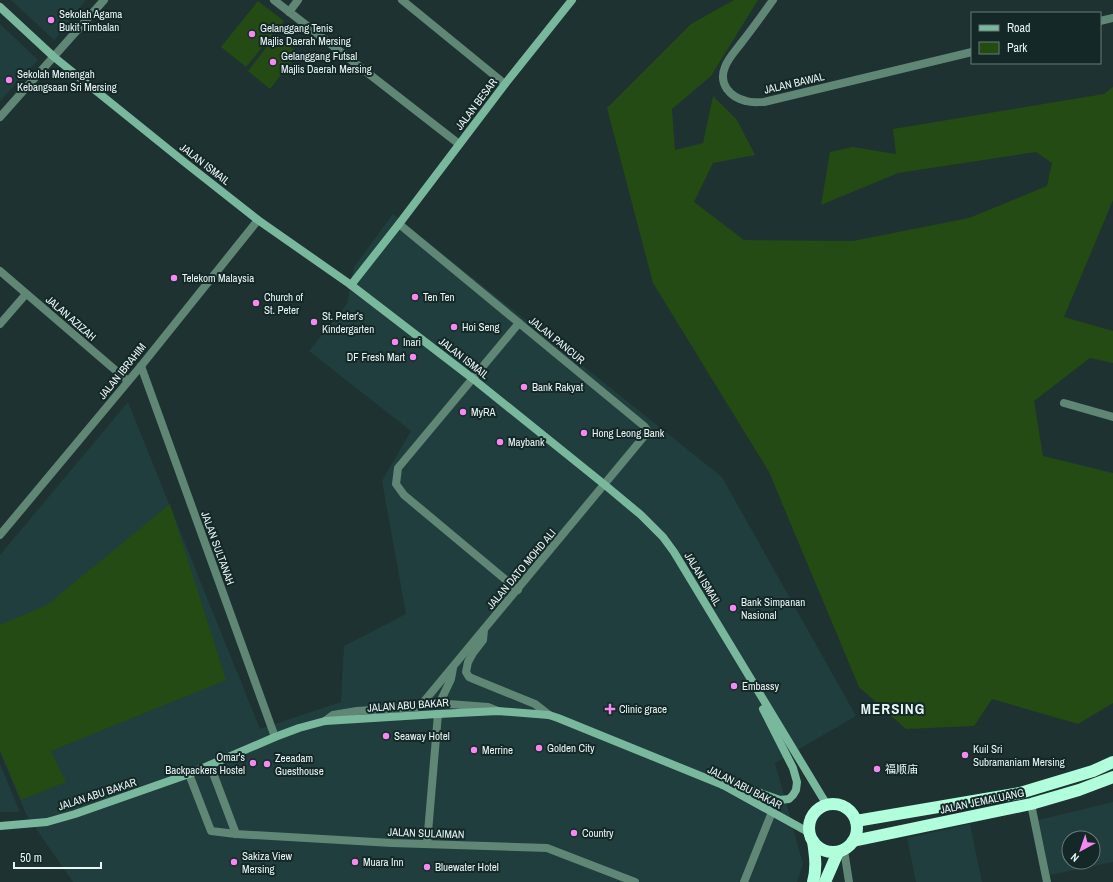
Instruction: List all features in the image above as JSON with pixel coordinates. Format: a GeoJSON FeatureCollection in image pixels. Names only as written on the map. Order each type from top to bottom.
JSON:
{"type":"FeatureCollection","features":[{"type":"Feature","properties":{"kind":"highway","name":"JALAN JEMALUANG"},"geometry":{"type":"LineString","coordinates":[[856,821],[1020,792],[1093,771],[1113,762]]}},
{"type":"Feature","properties":{"kind":"highway","name":"JALAN JEMALUANG"},"geometry":{"type":"LineString","coordinates":[[853,841],[1031,804],[1079,790],[1113,776]]}},
{"type":"Feature","properties":{"kind":"highway"},"geometry":{"type":"LineString","coordinates":[[812,837],[820,848],[828,852],[841,851],[849,846],[856,836],[857,828],[854,816],[847,809],[837,805],[827,805],[815,812],[810,825],[816,863],[813,882]]}},
{"type":"Feature","properties":{"kind":"highway"},"geometry":{"type":"LineString","coordinates":[[825,882],[841,851]]}},
{"type":"Feature","properties":{"kind":"street"},"geometry":{"type":"LineString","coordinates":[[0,117],[104,0]]}},
{"type":"Feature","properties":{"kind":"street"},"geometry":{"type":"LineString","coordinates":[[274,0],[460,144]]}},
{"type":"Feature","properties":{"kind":"street"},"geometry":{"type":"LineString","coordinates":[[289,12],[298,0]]}},
{"type":"Feature","properties":{"kind":"street"},"geometry":{"type":"LineString","coordinates":[[402,0],[505,84]]}},
{"type":"Feature","properties":{"kind":"street","name":"JALAN BESAR"},"geometry":{"type":"LineString","coordinates":[[351,285],[505,84],[572,0]]}},
{"type":"Feature","properties":{"kind":"street","name":"JALAN BAWAL"},"geometry":{"type":"LineString","coordinates":[[773,0],[731,56],[722,77],[724,85],[730,92],[746,101],[764,102],[971,52]]}},
{"type":"Feature","properties":{"kind":"street","name":"JALAN ISMAIL"},"geometry":{"type":"LineString","coordinates":[[0,7],[54,57],[183,161],[258,220],[351,285],[472,378],[641,515],[663,537],[674,552],[827,805]]}},
{"type":"Feature","properties":{"kind":"street"},"geometry":{"type":"LineString","coordinates":[[1101,21],[1113,18]]}},
{"type":"Feature","properties":{"kind":"street","name":"JALAN IBRAHIM"},"geometry":{"type":"LineString","coordinates":[[0,535],[141,366],[258,220]]}},
{"type":"Feature","properties":{"kind":"street","name":"JALAN PANCUR"},"geometry":{"type":"LineString","coordinates":[[399,224],[644,426],[647,430],[646,434],[605,485]]}},
{"type":"Feature","properties":{"kind":"street","name":"JALAN AZIZAH"},"geometry":{"type":"LineString","coordinates":[[0,271],[128,381]]}},
{"type":"Feature","properties":{"kind":"street"},"geometry":{"type":"LineString","coordinates":[[0,324],[26,294]]}},
{"type":"Feature","properties":{"kind":"street"},"geometry":{"type":"LineString","coordinates":[[518,590],[404,495],[396,484],[398,468],[519,323]]}},
{"type":"Feature","properties":{"kind":"street","name":"JALAN SULTANAH"},"geometry":{"type":"LineString","coordinates":[[141,366],[275,737]]}},
{"type":"Feature","properties":{"kind":"street"},"geometry":{"type":"LineString","coordinates":[[1064,403],[1113,417]]}},
{"type":"Feature","properties":{"kind":"street","name":"JALAN DATO MOHD ALI"},"geometry":{"type":"LineString","coordinates":[[325,721],[333,716],[357,711],[416,707],[421,705],[605,485]]}},
{"type":"Feature","properties":{"kind":"street"},"geometry":{"type":"LineString","coordinates":[[484,630],[483,640],[473,653],[466,668],[466,672],[469,677],[535,704],[548,715]]}},
{"type":"Feature","properties":{"kind":"street"},"geometry":{"type":"LineString","coordinates":[[454,666],[452,679],[442,698],[442,702],[449,704],[488,707],[498,711]]}},
{"type":"Feature","properties":{"kind":"street"},"geometry":{"type":"LineString","coordinates":[[723,785],[732,783],[780,800],[789,799],[796,790],[797,782],[793,768],[760,702],[759,693]]}},
{"type":"Feature","properties":{"kind":"street","name":"JALAN ABU BAKAR"},"geometry":{"type":"LineString","coordinates":[[0,826],[54,820],[75,814],[189,774],[299,728],[325,721],[498,711],[548,715],[558,718],[723,785],[772,812],[812,837]]}},
{"type":"Feature","properties":{"kind":"street"},"geometry":{"type":"LineString","coordinates":[[427,844],[438,714]]}},
{"type":"Feature","properties":{"kind":"street"},"geometry":{"type":"LineString","coordinates":[[210,764],[236,834]]}},
{"type":"Feature","properties":{"kind":"street","name":"JALAN SULAIMAN"},"geometry":{"type":"LineString","coordinates":[[189,774],[211,831],[236,834],[392,843],[547,848],[635,882]]}},
{"type":"Feature","properties":{"kind":"street"},"geometry":{"type":"LineString","coordinates":[[1031,804],[1047,882]]}},
{"type":"Feature","properties":{"kind":"street"},"geometry":{"type":"LineString","coordinates":[[744,882],[772,812]]}},
{"type":"Feature","properties":{"kind":"street"},"geometry":{"type":"LineString","coordinates":[[841,851],[849,882]]}},
{"type":"Feature","properties":{"kind":"shaded area","name":"Sekolah Agama Bukit Timbalan"},"geometry":{"type":"Polygon","coordinates":[[[11,0],[86,0],[54,40],[11,0]]]}},
{"type":"Feature","properties":{"kind":"shaded area","name":"Sekolah Menengah Kebangsaan Sri Mersing"},"geometry":{"type":"Polygon","coordinates":[[[0,24],[38,60],[0,101],[0,24]]]}},
{"type":"Feature","properties":{"kind":"shaded area"},"geometry":{"type":"Polygon","coordinates":[[[393,214],[722,477],[856,716],[775,763],[803,864],[797,882],[73,882],[26,814],[0,752],[0,555],[128,402],[260,729],[341,702],[344,646],[406,614],[382,481],[411,431],[309,351],[347,304],[354,267],[393,214]]]}},
{"type":"Feature","properties":{"kind":"shaded area"},"geometry":{"type":"Polygon","coordinates":[[[0,764],[20,812],[0,812],[0,764]]]}},
{"type":"Feature","properties":{"kind":"shaded area"},"geometry":{"type":"Polygon","coordinates":[[[1113,802],[1113,862],[1101,864],[1101,830],[1061,830],[1061,870],[1074,870],[1050,875],[1038,820],[1113,802]]]}},
{"type":"Feature","properties":{"kind":"shaded area"},"geometry":{"type":"Polygon","coordinates":[[[970,824],[982,882],[916,882],[907,838],[970,824]]]}},
{"type":"Feature","properties":{"kind":"green space"},"geometry":{"type":"Polygon","coordinates":[[[734,0],[758,0],[711,76],[672,109],[675,150],[703,143],[713,96],[737,120],[755,155],[713,163],[694,202],[744,240],[853,241],[969,218],[1047,186],[1052,163],[1036,152],[898,173],[821,205],[830,152],[853,147],[896,154],[893,129],[1104,94],[1113,87],[1113,200],[1064,317],[1113,331],[1113,363],[1090,358],[1034,401],[1043,456],[1113,473],[1113,703],[1078,724],[992,699],[974,726],[906,729],[859,687],[769,472],[653,283],[607,108],[691,24],[734,0]]]}},
{"type":"Feature","properties":{"kind":"green space","name":"Gelanggang Tenis Majlis Daerah Mersing"},"geometry":{"type":"Polygon","coordinates":[[[258,1],[284,21],[246,67],[221,47],[258,1]]]}},
{"type":"Feature","properties":{"kind":"green space","name":"Gelanggang Futsal Majlis Daerah Mersing"},"geometry":{"type":"Polygon","coordinates":[[[276,35],[298,53],[270,89],[248,71],[276,35]]]}},
{"type":"Feature","properties":{"kind":"green space"},"geometry":{"type":"Polygon","coordinates":[[[170,504],[226,680],[51,751],[66,782],[21,800],[0,750],[0,625],[47,605],[170,504]]]}},
{"type":"Feature","properties":{"kind":"place","name":"Sekolah Agama Bukit Timbalan"},"geometry":{"type":"Point","coordinates":[51,20]}},
{"type":"Feature","properties":{"kind":"place","name":"Gelanggang Tenis Majlis Daerah Mersing"},"geometry":{"type":"Point","coordinates":[252,34]}},
{"type":"Feature","properties":{"kind":"place","name":"Gelanggang Futsal Majlis Daerah Mersing"},"geometry":{"type":"Point","coordinates":[273,62]}},
{"type":"Feature","properties":{"kind":"place","name":"Sekolah Menengah Kebangsaan Sri Mersing"},"geometry":{"type":"Point","coordinates":[9,80]}},
{"type":"Feature","properties":{"kind":"place","name":"Telekom Malaysia"},"geometry":{"type":"Point","coordinates":[174,278]}},
{"type":"Feature","properties":{"kind":"place","name":"Ten Ten"},"geometry":{"type":"Point","coordinates":[415,297]}},
{"type":"Feature","properties":{"kind":"place","name":"Church of St. Peter"},"geometry":{"type":"Point","coordinates":[256,303]}},
{"type":"Feature","properties":{"kind":"place","name":"St. Peter's Kindergarten"},"geometry":{"type":"Point","coordinates":[314,322]}},
{"type":"Feature","properties":{"kind":"place","name":"Hoi Seng"},"geometry":{"type":"Point","coordinates":[454,327]}},
{"type":"Feature","properties":{"kind":"place","name":"Inari"},"geometry":{"type":"Point","coordinates":[395,342]}},
{"type":"Feature","properties":{"kind":"place","name":"DF Fresh Mart"},"geometry":{"type":"Point","coordinates":[413,357]}},
{"type":"Feature","properties":{"kind":"place","name":"Bank Rakyat"},"geometry":{"type":"Point","coordinates":[524,387]}},
{"type":"Feature","properties":{"kind":"place","name":"MyRA"},"geometry":{"type":"Point","coordinates":[463,412]}},
{"type":"Feature","properties":{"kind":"place","name":"Hong Leong Bank"},"geometry":{"type":"Point","coordinates":[584,433]}},
{"type":"Feature","properties":{"kind":"place","name":"Maybank"},"geometry":{"type":"Point","coordinates":[500,442]}},
{"type":"Feature","properties":{"kind":"place","name":"Bank Simpanan Nasional"},"geometry":{"type":"Point","coordinates":[733,608]}},
{"type":"Feature","properties":{"kind":"place","name":"Embassy"},"geometry":{"type":"Point","coordinates":[734,686]}},
{"type":"Feature","properties":{"kind":"place","name":"Clinic grace"},"geometry":{"type":"Point","coordinates":[610,709]}},
{"type":"Feature","properties":{"kind":"place","name":"Seaway Hotel"},"geometry":{"type":"Point","coordinates":[386,736]}},
{"type":"Feature","properties":{"kind":"place","name":"Golden City"},"geometry":{"type":"Point","coordinates":[539,748]}},
{"type":"Feature","properties":{"kind":"place","name":"Merrine"},"geometry":{"type":"Point","coordinates":[474,750]}},
{"type":"Feature","properties":{"kind":"place","name":"Kuil Sri Subramaniam Mersing"},"geometry":{"type":"Point","coordinates":[965,755]}},
{"type":"Feature","properties":{"kind":"place","name":"Omar's Backpackers Hostel"},"geometry":{"type":"Point","coordinates":[253,763]}},
{"type":"Feature","properties":{"kind":"place","name":"Zeeadam Guesthouse"},"geometry":{"type":"Point","coordinates":[267,764]}},
{"type":"Feature","properties":{"kind":"place","name":"福顺庙"},"geometry":{"type":"Point","coordinates":[877,769]}},
{"type":"Feature","properties":{"kind":"place","name":"Country"},"geometry":{"type":"Point","coordinates":[574,833]}},
{"type":"Feature","properties":{"kind":"place","name":"Sakiza View Mersing"},"geometry":{"type":"Point","coordinates":[234,862]}},
{"type":"Feature","properties":{"kind":"place","name":"Muara Inn"},"geometry":{"type":"Point","coordinates":[355,862]}},
{"type":"Feature","properties":{"kind":"place","name":"Bluewater Hotel"},"geometry":{"type":"Point","coordinates":[427,867]}},
{"type":"Feature","properties":{"kind":"district","name":"MERSING"},"geometry":{"type":"Point","coordinates":[893,708]}}]}
